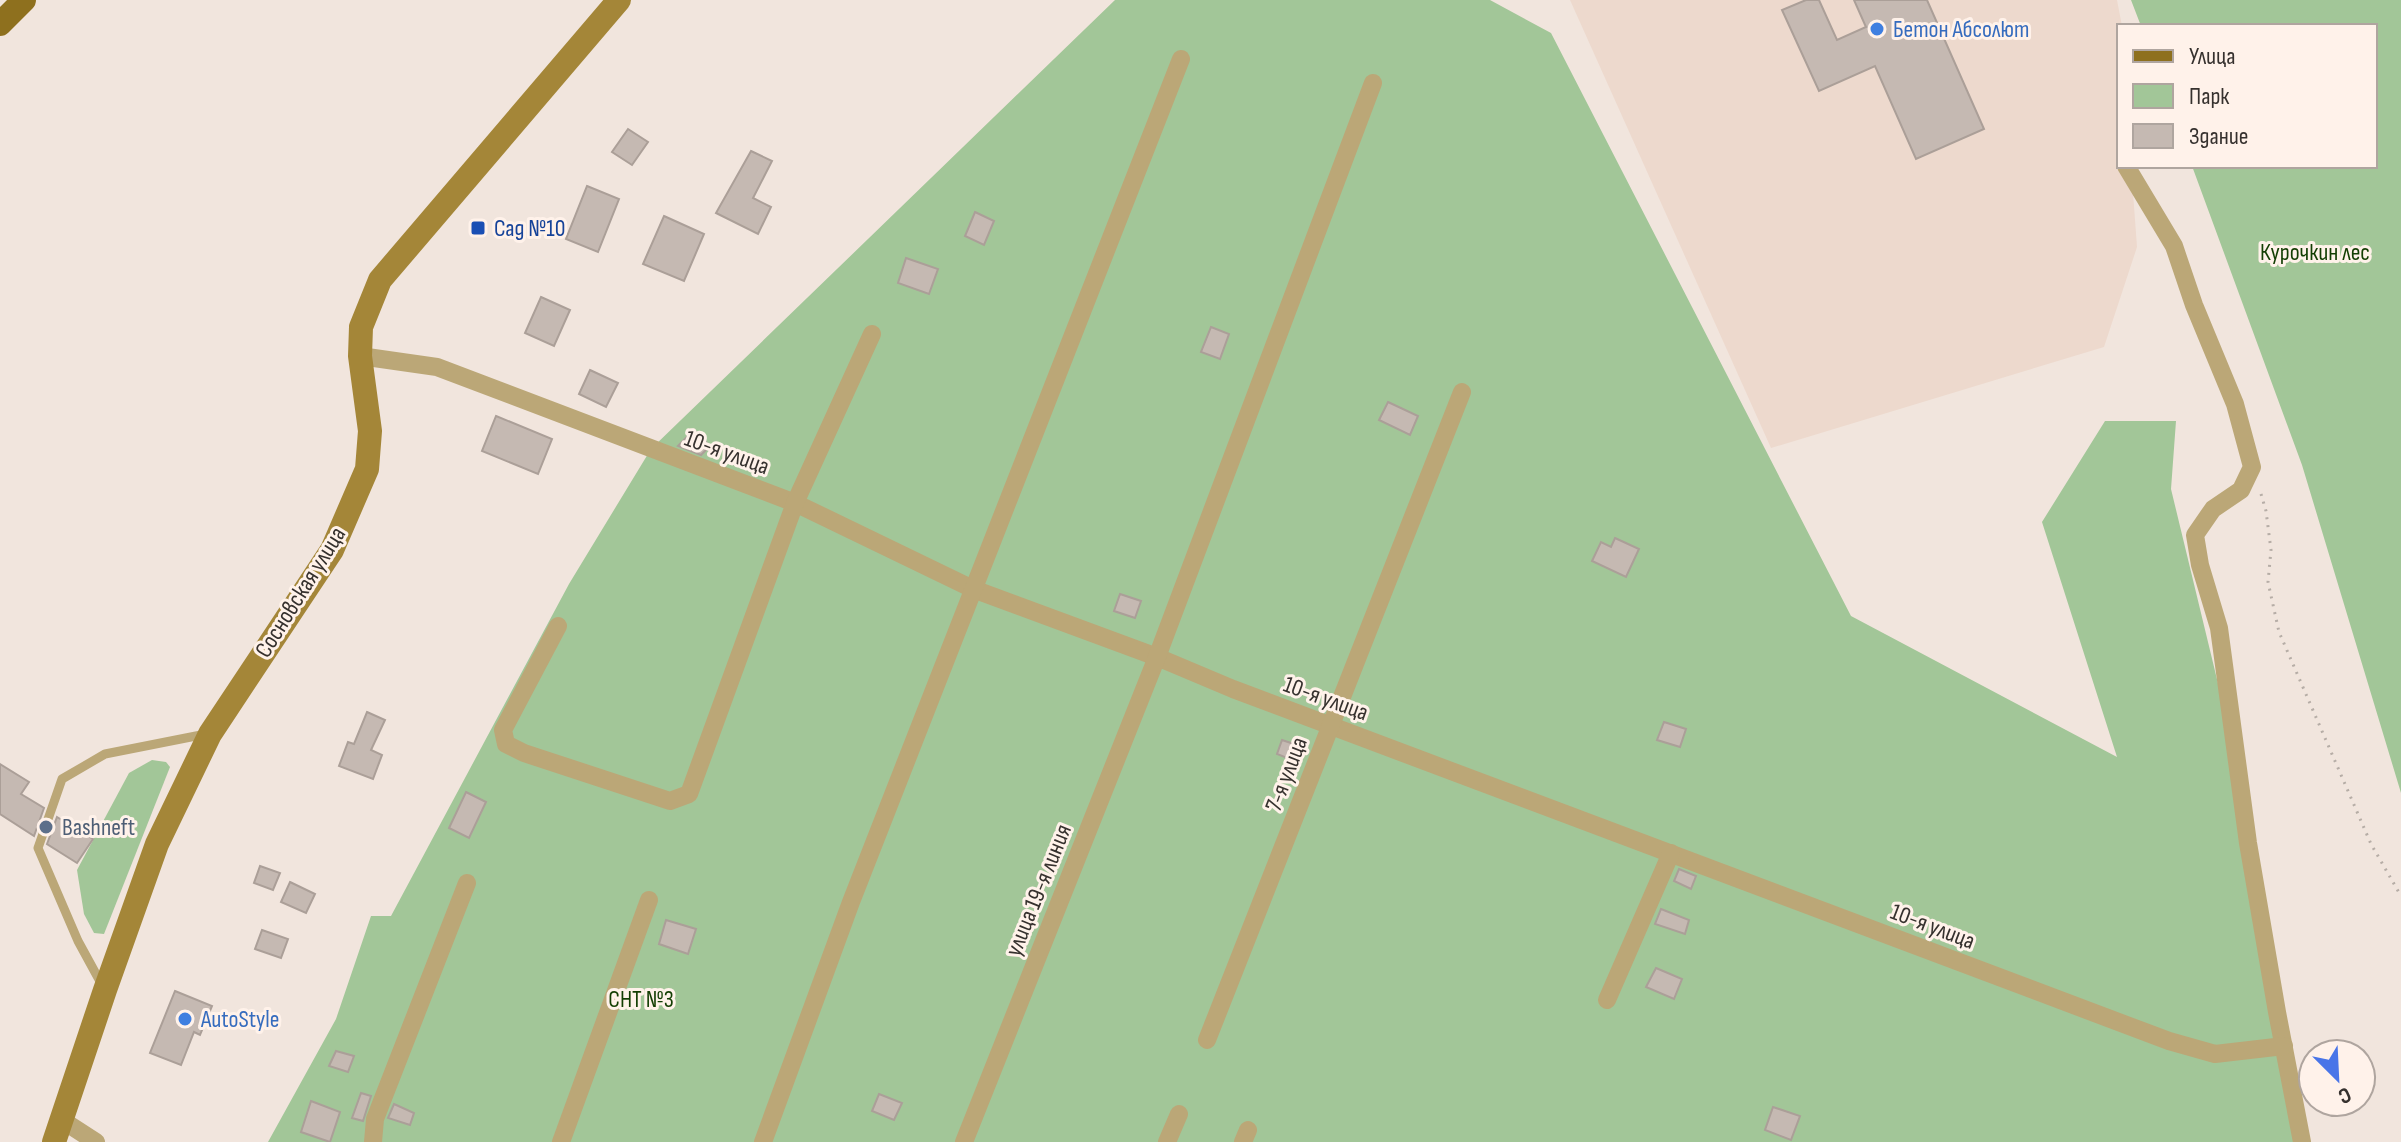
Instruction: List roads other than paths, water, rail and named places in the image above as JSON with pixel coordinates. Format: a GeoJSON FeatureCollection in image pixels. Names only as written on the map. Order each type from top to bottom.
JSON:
{"type":"FeatureCollection","features":[{"type":"Feature","properties":{"kind":"main road"},"geometry":{"type":"LineString","coordinates":[[0,24],[24,0]]}},
{"type":"Feature","properties":{"kind":"street","name":"Сосновская улица"},"geometry":{"type":"LineString","coordinates":[[58,1131],[157,844],[210,734],[332,550],[367,469],[370,431],[360,356],[361,327],[380,280],[619,0]]}},
{"type":"Feature","properties":{"kind":"street"},"geometry":{"type":"LineString","coordinates":[[763,1142],[856,888],[1181,59]]}},
{"type":"Feature","properties":{"kind":"street","name":"улица 19-я линия"},"geometry":{"type":"LineString","coordinates":[[964,1142],[1157,657],[1373,83]]}},
{"type":"Feature","properties":{"kind":"street"},"geometry":{"type":"LineString","coordinates":[[2127,168],[2174,246],[2194,305],[2235,404],[2252,467],[2241,490],[2213,509],[2195,535],[2200,565],[2219,628],[2248,843],[2302,1142]]}},
{"type":"Feature","properties":{"kind":"street"},"geometry":{"type":"LineString","coordinates":[[558,626],[503,730],[506,744],[524,753],[670,801],[689,794],[795,503],[872,334]]}},
{"type":"Feature","properties":{"kind":"street","name":"10-я улица"},"geometry":{"type":"LineString","coordinates":[[360,356],[437,367],[795,503],[973,589],[2169,1041],[2215,1054],[2284,1046]]}},
{"type":"Feature","properties":{"kind":"street","name":"7-я улица"},"geometry":{"type":"LineString","coordinates":[[1207,1040],[1462,392]]}},
{"type":"Feature","properties":{"kind":"street"},"geometry":{"type":"LineString","coordinates":[[1607,1000],[1671,853]]}},
{"type":"Feature","properties":{"kind":"street"},"geometry":{"type":"LineString","coordinates":[[373,1142],[375,1119],[467,883]]}},
{"type":"Feature","properties":{"kind":"street"},"geometry":{"type":"LineString","coordinates":[[561,1142],[649,900]]}},
{"type":"Feature","properties":{"kind":"street"},"geometry":{"type":"LineString","coordinates":[[1167,1142],[1179,1114]]}},
{"type":"Feature","properties":{"kind":"street"},"geometry":{"type":"LineString","coordinates":[[58,1131],[96,1142]]}},
{"type":"Feature","properties":{"kind":"lane"},"geometry":{"type":"LineString","coordinates":[[105,990],[78,941],[38,848],[62,779],[105,754],[210,734]]}},
{"type":"Feature","properties":{"kind":"place","name":"Бетон Абсолют"},"geometry":{"type":"Point","coordinates":[1877,29]}},
{"type":"Feature","properties":{"kind":"place","name":"Сад №10"},"geometry":{"type":"Point","coordinates":[478,228]}},
{"type":"Feature","properties":{"kind":"place","name":"Bashneft"},"geometry":{"type":"Point","coordinates":[46,827]}},
{"type":"Feature","properties":{"kind":"place","name":"AutoStyle"},"geometry":{"type":"Point","coordinates":[185,1019]}},
{"type":"Feature","properties":{"kind":"park label","name":"Курочкин лес"},"geometry":{"type":"Point","coordinates":[2315,252]}},
{"type":"Feature","properties":{"kind":"park label","name":"СНТ №3"},"geometry":{"type":"Point","coordinates":[641,999]}}]}
